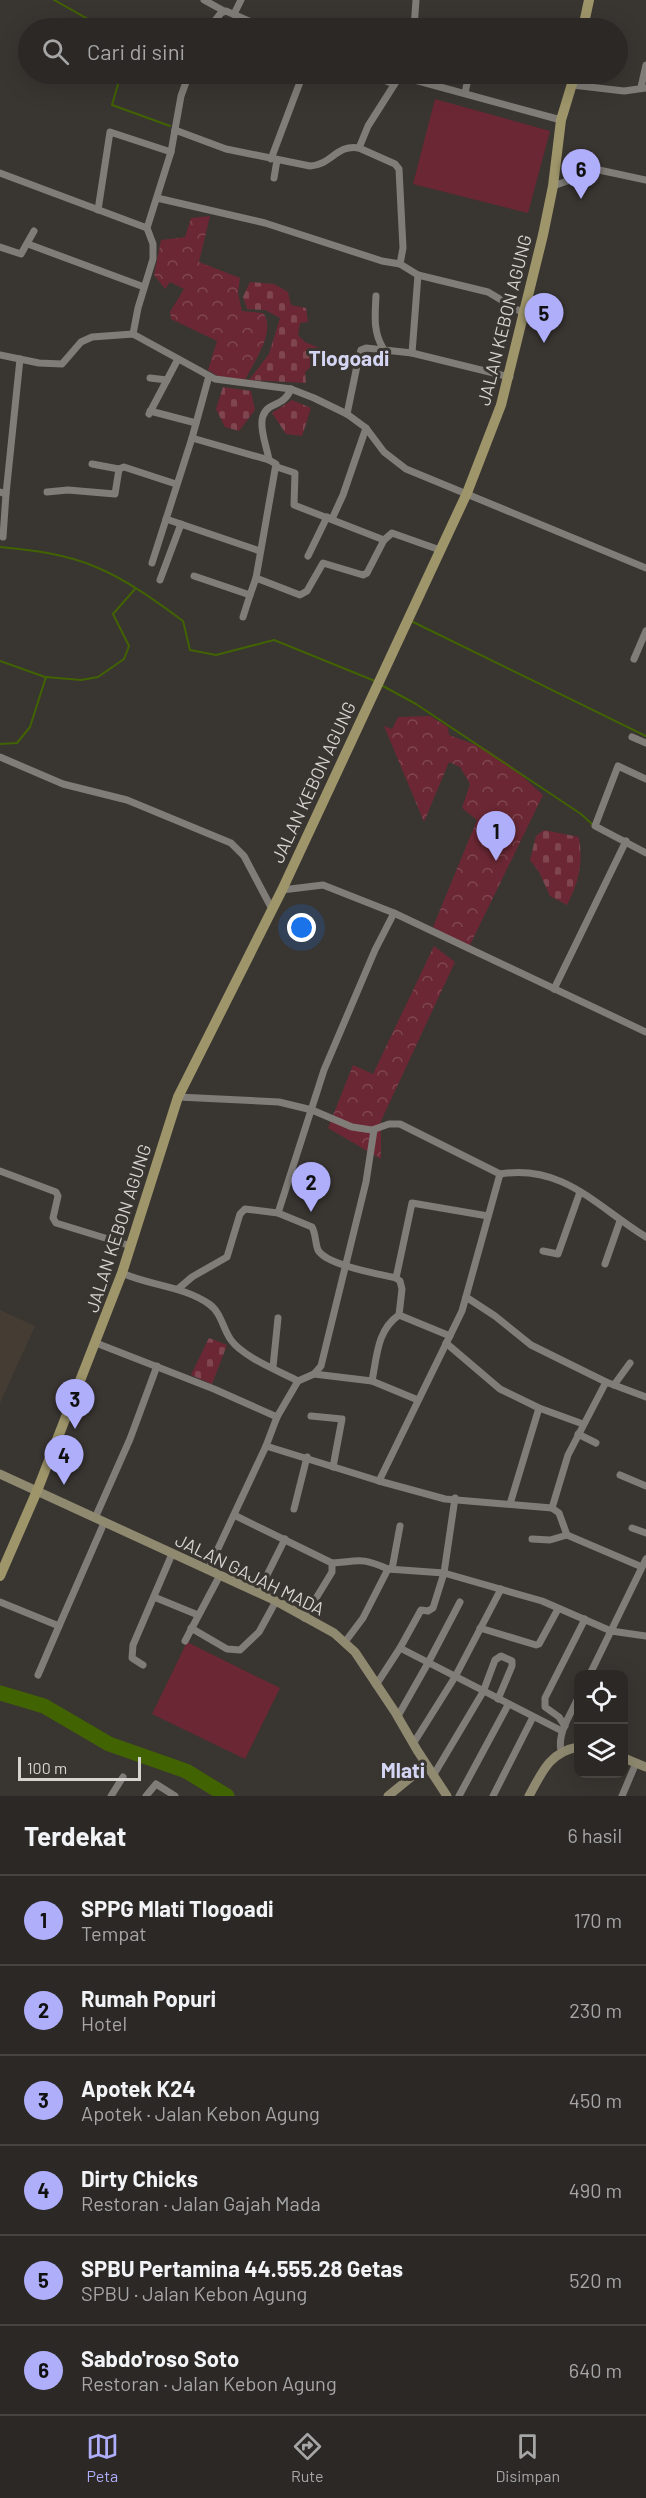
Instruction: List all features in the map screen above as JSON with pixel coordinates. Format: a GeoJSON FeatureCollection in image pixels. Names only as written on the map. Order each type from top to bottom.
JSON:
{"type":"FeatureCollection","features":[{"type":"Feature","properties":{"kind":"main road"},"geometry":{"type":"LineString","coordinates":[[585,18],[589,0]]}},
{"type":"Feature","properties":{"kind":"main road","name":"JALAN KEBON AGUNG"},"geometry":{"type":"LineString","coordinates":[[0,1576],[37,1491],[122,1274],[178,1097],[282,890],[467,493],[501,405],[510,377],[523,313],[543,235],[553,186],[561,120],[572,84]]}},
{"type":"Feature","properties":{"kind":"main road","name":"JALAN GAJAH MADA"},"geometry":{"type":"LineString","coordinates":[[0,1474],[276,1601],[334,1633],[355,1652],[447,1796]]}},
{"type":"Feature","properties":{"kind":"main road"},"geometry":{"type":"LineString","coordinates":[[529,1796],[552,1758],[561,1751],[574,1748]]}},
{"type":"Feature","properties":{"kind":"main road"},"geometry":{"type":"LineString","coordinates":[[628,1760],[646,1767]]}},
{"type":"Feature","properties":{"kind":"main road"},"geometry":{"type":"LineString","coordinates":[[388,1796],[426,1765]]}},
{"type":"Feature","properties":{"kind":"street"},"geometry":{"type":"LineString","coordinates":[[204,0],[243,18]]}},
{"type":"Feature","properties":{"kind":"street"},"geometry":{"type":"LineString","coordinates":[[234,14],[241,0]]}},
{"type":"Feature","properties":{"kind":"street"},"geometry":{"type":"LineString","coordinates":[[415,18],[416,0]]}},
{"type":"Feature","properties":{"kind":"street"},"geometry":{"type":"LineString","coordinates":[[218,18],[224,11]]}},
{"type":"Feature","properties":{"kind":"street"},"geometry":{"type":"LineString","coordinates":[[593,84],[624,92],[643,87],[646,65]]}},
{"type":"Feature","properties":{"kind":"street"},"geometry":{"type":"LineString","coordinates":[[133,334],[154,251],[147,228],[171,152],[186,84]]}},
{"type":"Feature","properties":{"kind":"street"},"geometry":{"type":"LineString","coordinates":[[274,178],[274,160],[300,84]]}},
{"type":"Feature","properties":{"kind":"street"},"geometry":{"type":"LineString","coordinates":[[359,148],[368,126],[394,84]]}},
{"type":"Feature","properties":{"kind":"street"},"geometry":{"type":"LineString","coordinates":[[433,84],[561,120]]}},
{"type":"Feature","properties":{"kind":"street"},"geometry":{"type":"LineString","coordinates":[[465,93],[467,84]]}},
{"type":"Feature","properties":{"kind":"street"},"geometry":{"type":"LineString","coordinates":[[175,130],[226,149],[274,160],[317,166],[343,148],[359,148],[395,164],[399,169],[403,248],[400,264]]}},
{"type":"Feature","properties":{"kind":"street"},"geometry":{"type":"LineString","coordinates":[[98,210],[110,132],[171,152]]}},
{"type":"Feature","properties":{"kind":"street"},"geometry":{"type":"LineString","coordinates":[[553,186],[599,170],[646,180]]}},
{"type":"Feature","properties":{"kind":"street"},"geometry":{"type":"LineString","coordinates":[[0,173],[147,228]]}},
{"type":"Feature","properties":{"kind":"street"},"geometry":{"type":"LineString","coordinates":[[157,198],[265,223],[382,261],[400,264],[418,275],[488,292],[523,313]]}},
{"type":"Feature","properties":{"kind":"street"},"geometry":{"type":"LineString","coordinates":[[0,247],[18,254],[28,244],[34,231]]}},
{"type":"Feature","properties":{"kind":"street"},"geometry":{"type":"LineString","coordinates":[[28,244],[144,287]]}},
{"type":"Feature","properties":{"kind":"street"},"geometry":{"type":"LineString","coordinates":[[411,353],[418,275]]}},
{"type":"Feature","properties":{"kind":"street"},"geometry":{"type":"LineString","coordinates":[[376,296],[375,329],[377,339],[383,348]]}},
{"type":"Feature","properties":{"kind":"street"},"geometry":{"type":"LineString","coordinates":[[0,355],[62,364],[81,342],[92,337],[133,334],[209,376],[238,384],[301,392],[347,414],[366,428],[384,452],[406,469],[646,568]]}},
{"type":"Feature","properties":{"kind":"street"},"geometry":{"type":"LineString","coordinates":[[347,414],[361,350],[383,348],[411,353],[510,377]]}},
{"type":"Feature","properties":{"kind":"street"},"geometry":{"type":"LineString","coordinates":[[178,358],[150,412],[196,423]]}},
{"type":"Feature","properties":{"kind":"street"},"geometry":{"type":"LineString","coordinates":[[3,537],[3,493],[20,359]]}},
{"type":"Feature","properties":{"kind":"street"},"geometry":{"type":"LineString","coordinates":[[152,563],[192,438],[209,376]]}},
{"type":"Feature","properties":{"kind":"street"},"geometry":{"type":"LineString","coordinates":[[150,378],[167,380]]}},
{"type":"Feature","properties":{"kind":"street"},"geometry":{"type":"LineString","coordinates":[[269,460],[261,426],[262,414],[271,406],[284,401],[291,390]]}},
{"type":"Feature","properties":{"kind":"street"},"geometry":{"type":"LineString","coordinates":[[308,556],[343,495],[366,428]]}},
{"type":"Feature","properties":{"kind":"street"},"geometry":{"type":"LineString","coordinates":[[192,438],[269,460],[277,467],[295,473],[294,505],[384,540]]}},
{"type":"Feature","properties":{"kind":"street"},"geometry":{"type":"LineString","coordinates":[[92,464],[124,468],[176,484]]}},
{"type":"Feature","properties":{"kind":"street"},"geometry":{"type":"LineString","coordinates":[[243,617],[256,579],[277,467]]}},
{"type":"Feature","properties":{"kind":"street"},"geometry":{"type":"LineString","coordinates":[[47,492],[68,490],[116,494],[119,469]]}},
{"type":"Feature","properties":{"kind":"street"},"geometry":{"type":"LineString","coordinates":[[166,519],[260,551]]}},
{"type":"Feature","properties":{"kind":"street"},"geometry":{"type":"LineString","coordinates":[[159,580],[181,524]]}},
{"type":"Feature","properties":{"kind":"street"},"geometry":{"type":"LineString","coordinates":[[256,579],[300,595],[304,594],[323,563],[358,575],[367,573],[384,540],[392,533],[440,550]]}},
{"type":"Feature","properties":{"kind":"street"},"geometry":{"type":"LineString","coordinates":[[194,576],[250,596]]}},
{"type":"Feature","properties":{"kind":"street"},"geometry":{"type":"LineString","coordinates":[[634,659],[646,631]]}},
{"type":"Feature","properties":{"kind":"street"},"geometry":{"type":"LineString","coordinates":[[632,737],[646,743]]}},
{"type":"Feature","properties":{"kind":"street"},"geometry":{"type":"LineString","coordinates":[[0,757],[63,784],[127,800],[231,843],[244,856],[272,909]]}},
{"type":"Feature","properties":{"kind":"street"},"geometry":{"type":"LineString","coordinates":[[646,779],[618,766],[595,826],[646,853]]}},
{"type":"Feature","properties":{"kind":"street"},"geometry":{"type":"LineString","coordinates":[[554,988],[626,841]]}},
{"type":"Feature","properties":{"kind":"street"},"geometry":{"type":"LineString","coordinates":[[282,890],[323,885],[394,913],[646,1032]]}},
{"type":"Feature","properties":{"kind":"street"},"geometry":{"type":"LineString","coordinates":[[278,1213],[324,1070],[394,913]]}},
{"type":"Feature","properties":{"kind":"street"},"geometry":{"type":"LineString","coordinates":[[178,1097],[279,1102],[312,1110],[352,1127],[374,1130],[389,1124],[400,1124],[500,1174],[530,1171],[565,1181],[646,1237]]}},
{"type":"Feature","properties":{"kind":"street"},"geometry":{"type":"LineString","coordinates":[[208,1570],[266,1446],[276,1417],[298,1381],[314,1374],[321,1366],[369,1166],[374,1130]]}},
{"type":"Feature","properties":{"kind":"street"},"geometry":{"type":"LineString","coordinates":[[0,1171],[56,1192],[58,1196],[53,1218],[56,1223],[131,1246]]}},
{"type":"Feature","properties":{"kind":"street"},"geometry":{"type":"LineString","coordinates":[[379,1481],[466,1297],[500,1174]]}},
{"type":"Feature","properties":{"kind":"street"},"geometry":{"type":"LineString","coordinates":[[543,1251],[558,1254],[580,1192]]}},
{"type":"Feature","properties":{"kind":"street"},"geometry":{"type":"LineString","coordinates":[[396,1278],[412,1203],[488,1216]]}},
{"type":"Feature","properties":{"kind":"street"},"geometry":{"type":"LineString","coordinates":[[178,1289],[192,1277],[227,1257],[240,1214],[245,1209],[278,1213],[308,1223],[315,1231],[321,1253],[346,1266],[396,1278],[400,1281],[402,1289],[399,1316],[385,1327],[372,1381]]}},
{"type":"Feature","properties":{"kind":"street"},"geometry":{"type":"LineString","coordinates":[[604,1264],[620,1221]]}},
{"type":"Feature","properties":{"kind":"street"},"geometry":{"type":"LineString","coordinates":[[122,1274],[146,1283],[178,1289],[210,1305],[217,1311],[231,1340],[239,1349],[298,1381]]}},
{"type":"Feature","properties":{"kind":"street"},"geometry":{"type":"LineString","coordinates":[[466,1297],[495,1316],[531,1345],[606,1382],[646,1397]]}},
{"type":"Feature","properties":{"kind":"street"},"geometry":{"type":"LineString","coordinates":[[399,1316],[448,1339],[494,1384],[539,1408],[583,1424]]}},
{"type":"Feature","properties":{"kind":"street"},"geometry":{"type":"LineString","coordinates":[[273,1367],[278,1318]]}},
{"type":"Feature","properties":{"kind":"street"},"geometry":{"type":"LineString","coordinates":[[96,1343],[214,1389],[276,1417]]}},
{"type":"Feature","properties":{"kind":"street"},"geometry":{"type":"LineString","coordinates":[[614,1385],[630,1363]]}},
{"type":"Feature","properties":{"kind":"street"},"geometry":{"type":"LineString","coordinates":[[38,1675],[100,1521],[157,1366]]}},
{"type":"Feature","properties":{"kind":"street"},"geometry":{"type":"LineString","coordinates":[[314,1374],[372,1381],[418,1400]]}},
{"type":"Feature","properties":{"kind":"street"},"geometry":{"type":"LineString","coordinates":[[552,1508],[568,1455],[606,1382]]}},
{"type":"Feature","properties":{"kind":"street"},"geometry":{"type":"LineString","coordinates":[[510,1504],[539,1408]]}},
{"type":"Feature","properties":{"kind":"street"},"geometry":{"type":"LineString","coordinates":[[310,1416],[342,1419],[333,1467]]}},
{"type":"Feature","properties":{"kind":"street"},"geometry":{"type":"LineString","coordinates":[[578,1434],[596,1443]]}},
{"type":"Feature","properties":{"kind":"street"},"geometry":{"type":"LineString","coordinates":[[266,1446],[445,1499],[455,1498],[552,1508],[559,1513],[567,1535]]}},
{"type":"Feature","properties":{"kind":"street"},"geometry":{"type":"LineString","coordinates":[[294,1509],[308,1457]]}},
{"type":"Feature","properties":{"kind":"street"},"geometry":{"type":"LineString","coordinates":[[620,1475],[646,1486]]}},
{"type":"Feature","properties":{"kind":"street"},"geometry":{"type":"LineString","coordinates":[[376,1685],[421,1610],[428,1611],[433,1608],[444,1573],[455,1498]]}},
{"type":"Feature","properties":{"kind":"street"},"geometry":{"type":"LineString","coordinates":[[234,1515],[332,1563],[359,1560],[370,1561],[390,1569],[444,1573],[542,1601],[611,1631],[646,1636]]}},
{"type":"Feature","properties":{"kind":"street"},"geometry":{"type":"LineString","coordinates":[[345,1642],[363,1618],[390,1569],[400,1526]]}},
{"type":"Feature","properties":{"kind":"street"},"geometry":{"type":"LineString","coordinates":[[633,1528],[646,1533]]}},
{"type":"Feature","properties":{"kind":"street"},"geometry":{"type":"LineString","coordinates":[[532,1539],[550,1540],[567,1535],[642,1567]]}},
{"type":"Feature","properties":{"kind":"street"},"geometry":{"type":"LineString","coordinates":[[258,1593],[285,1539]]}},
{"type":"Feature","properties":{"kind":"street"},"geometry":{"type":"LineString","coordinates":[[143,1665],[134,1660],[132,1652],[172,1554]]}},
{"type":"Feature","properties":{"kind":"street"},"geometry":{"type":"LineString","coordinates":[[592,1670],[646,1559]]}},
{"type":"Feature","properties":{"kind":"street"},"geometry":{"type":"LineString","coordinates":[[304,1618],[332,1572],[332,1563]]}},
{"type":"Feature","properties":{"kind":"street"},"geometry":{"type":"LineString","coordinates":[[185,1641],[220,1575]]}},
{"type":"Feature","properties":{"kind":"street"},"geometry":{"type":"LineString","coordinates":[[413,1744],[455,1677],[501,1589]]}},
{"type":"Feature","properties":{"kind":"street"},"geometry":{"type":"LineString","coordinates":[[154,1597],[198,1615]]}},
{"type":"Feature","properties":{"kind":"street"},"geometry":{"type":"LineString","coordinates":[[191,1628],[227,1649],[240,1650],[259,1632],[276,1601]]}},
{"type":"Feature","properties":{"kind":"street"},"geometry":{"type":"LineString","coordinates":[[0,1602],[59,1626]]}},
{"type":"Feature","properties":{"kind":"street"},"geometry":{"type":"LineString","coordinates":[[398,1716],[429,1663],[460,1602]]}},
{"type":"Feature","properties":{"kind":"street"},"geometry":{"type":"LineString","coordinates":[[480,1628],[536,1645],[539,1644],[558,1609]]}},
{"type":"Feature","properties":{"kind":"street"},"geometry":{"type":"LineString","coordinates":[[564,1729],[559,1717],[545,1707],[545,1698],[585,1619]]}},
{"type":"Feature","properties":{"kind":"street"},"geometry":{"type":"LineString","coordinates":[[400,1648],[508,1705],[564,1729]]}},
{"type":"Feature","properties":{"kind":"street"},"geometry":{"type":"LineString","coordinates":[[433,1776],[483,1692],[495,1660],[501,1656],[512,1661],[512,1666],[498,1699]]}},
{"type":"Feature","properties":{"kind":"street"},"geometry":{"type":"LineString","coordinates":[[459,1796],[508,1705]]}},
{"type":"Feature","properties":{"kind":"street"},"geometry":{"type":"LineString","coordinates":[[561,1751],[560,1744],[564,1729],[574,1708]]}},
{"type":"Feature","properties":{"kind":"street"},"geometry":{"type":"LineString","coordinates":[[494,1796],[533,1717]]}},
{"type":"Feature","properties":{"kind":"street"},"geometry":{"type":"LineString","coordinates":[[622,1796],[636,1763]]}},
{"type":"Feature","properties":{"kind":"street"},"geometry":{"type":"LineString","coordinates":[[111,1796],[123,1777]]}},
{"type":"Feature","properties":{"kind":"street"},"geometry":{"type":"LineString","coordinates":[[146,1796],[156,1784],[175,1796]]}},
{"type":"Feature","properties":{"kind":"shaded area"},"geometry":{"type":"Polygon","coordinates":[[[0,1310],[35,1326],[0,1403],[0,1310]]]}},
{"type":"Feature","properties":{"kind":"green space"},"geometry":{"type":"Polygon","coordinates":[[[435,99],[550,131],[528,213],[413,184],[435,99]]]}},
{"type":"Feature","properties":{"kind":"green space"},"geometry":{"type":"Polygon","coordinates":[[[210,216],[199,262],[240,278],[238,293],[242,311],[263,313],[267,320],[266,338],[245,380],[218,376],[208,370],[217,341],[171,319],[170,312],[184,289],[170,282],[165,289],[154,275],[161,240],[185,237],[191,218],[210,216]]]}},
{"type":"Feature","properties":{"kind":"green space"},"geometry":{"type":"Polygon","coordinates":[[[250,282],[274,284],[288,292],[291,305],[306,308],[308,322],[300,323],[298,335],[305,342],[319,348],[317,361],[305,372],[306,383],[249,380],[269,354],[280,318],[265,310],[247,309],[243,297],[250,282]]]}},
{"type":"Feature","properties":{"kind":"green space"},"geometry":{"type":"Polygon","coordinates":[[[223,387],[251,391],[255,410],[239,431],[225,427],[216,409],[223,387]]]}},
{"type":"Feature","properties":{"kind":"green space"},"geometry":{"type":"Polygon","coordinates":[[[292,400],[311,408],[302,436],[286,434],[272,413],[292,400]]]}},
{"type":"Feature","properties":{"kind":"green space"},"geometry":{"type":"Polygon","coordinates":[[[430,716],[448,727],[449,735],[484,748],[510,765],[543,795],[469,947],[433,927],[477,820],[462,808],[470,784],[460,767],[449,762],[424,822],[384,726],[392,729],[398,717],[430,716]]]}},
{"type":"Feature","properties":{"kind":"green space"},"geometry":{"type":"Polygon","coordinates":[[[544,830],[579,837],[579,872],[567,905],[550,896],[539,872],[530,860],[536,836],[544,830]]]}},
{"type":"Feature","properties":{"kind":"green space"},"geometry":{"type":"Polygon","coordinates":[[[434,946],[455,962],[381,1121],[381,1159],[328,1128],[353,1065],[373,1074],[434,946]]]}},
{"type":"Feature","properties":{"kind":"green space"},"geometry":{"type":"Polygon","coordinates":[[[209,1338],[227,1345],[212,1384],[191,1375],[209,1338]]]}},
{"type":"Feature","properties":{"kind":"green space"},"geometry":{"type":"Polygon","coordinates":[[[187,1642],[280,1688],[245,1759],[152,1714],[187,1642]]]}},
{"type":"Feature","properties":{"kind":"waterway"},"geometry":{"type":"LineString","coordinates":[[54,0],[86,18]]}},
{"type":"Feature","properties":{"kind":"waterway"},"geometry":{"type":"LineString","coordinates":[[118,84],[112,105],[170,126]]}},
{"type":"Feature","properties":{"kind":"waterway"},"geometry":{"type":"LineString","coordinates":[[0,547],[37,551],[73,559],[119,578],[183,621],[190,650],[216,655],[274,640],[375,681]]}},
{"type":"Feature","properties":{"kind":"waterway"},"geometry":{"type":"LineString","coordinates":[[0,744],[17,743],[30,727],[46,677],[81,680],[98,677],[124,659],[129,646],[113,614],[135,589]]}},
{"type":"Feature","properties":{"kind":"waterway"},"geometry":{"type":"LineString","coordinates":[[411,621],[646,736]]}},
{"type":"Feature","properties":{"kind":"waterway"},"geometry":{"type":"LineString","coordinates":[[0,661],[45,677]]}},
{"type":"Feature","properties":{"kind":"waterway"},"geometry":{"type":"LineString","coordinates":[[381,685],[416,704],[581,814],[592,824]]}},
{"type":"Feature","properties":{"kind":"waterway"},"geometry":{"type":"LineString","coordinates":[[0,1693],[44,1706],[109,1744],[186,1771],[227,1796]]}},
{"type":"Feature","properties":{"kind":"place","name":"Sabdo'roso Soto"},"geometry":{"type":"Point","coordinates":[581,199]}},
{"type":"Feature","properties":{"kind":"place","name":"SPBU Pertamina 44.555.28 Getas"},"geometry":{"type":"Point","coordinates":[544,343]}},
{"type":"Feature","properties":{"kind":"place","name":"SPPG Mlati Tlogoadi"},"geometry":{"type":"Point","coordinates":[496,861]}},
{"type":"Feature","properties":{"kind":"place","name":"Rumah Popuri"},"geometry":{"type":"Point","coordinates":[311,1212]}},
{"type":"Feature","properties":{"kind":"place","name":"Apotek K24"},"geometry":{"type":"Point","coordinates":[75,1429]}},
{"type":"Feature","properties":{"kind":"place","name":"Dirty Chicks"},"geometry":{"type":"Point","coordinates":[64,1485]}},
{"type":"Feature","properties":{"kind":"district","name":"Tlogoadi"},"geometry":{"type":"Point","coordinates":[349,357]}},
{"type":"Feature","properties":{"kind":"district","name":"Mlati"},"geometry":{"type":"Point","coordinates":[403,1769]}}]}
